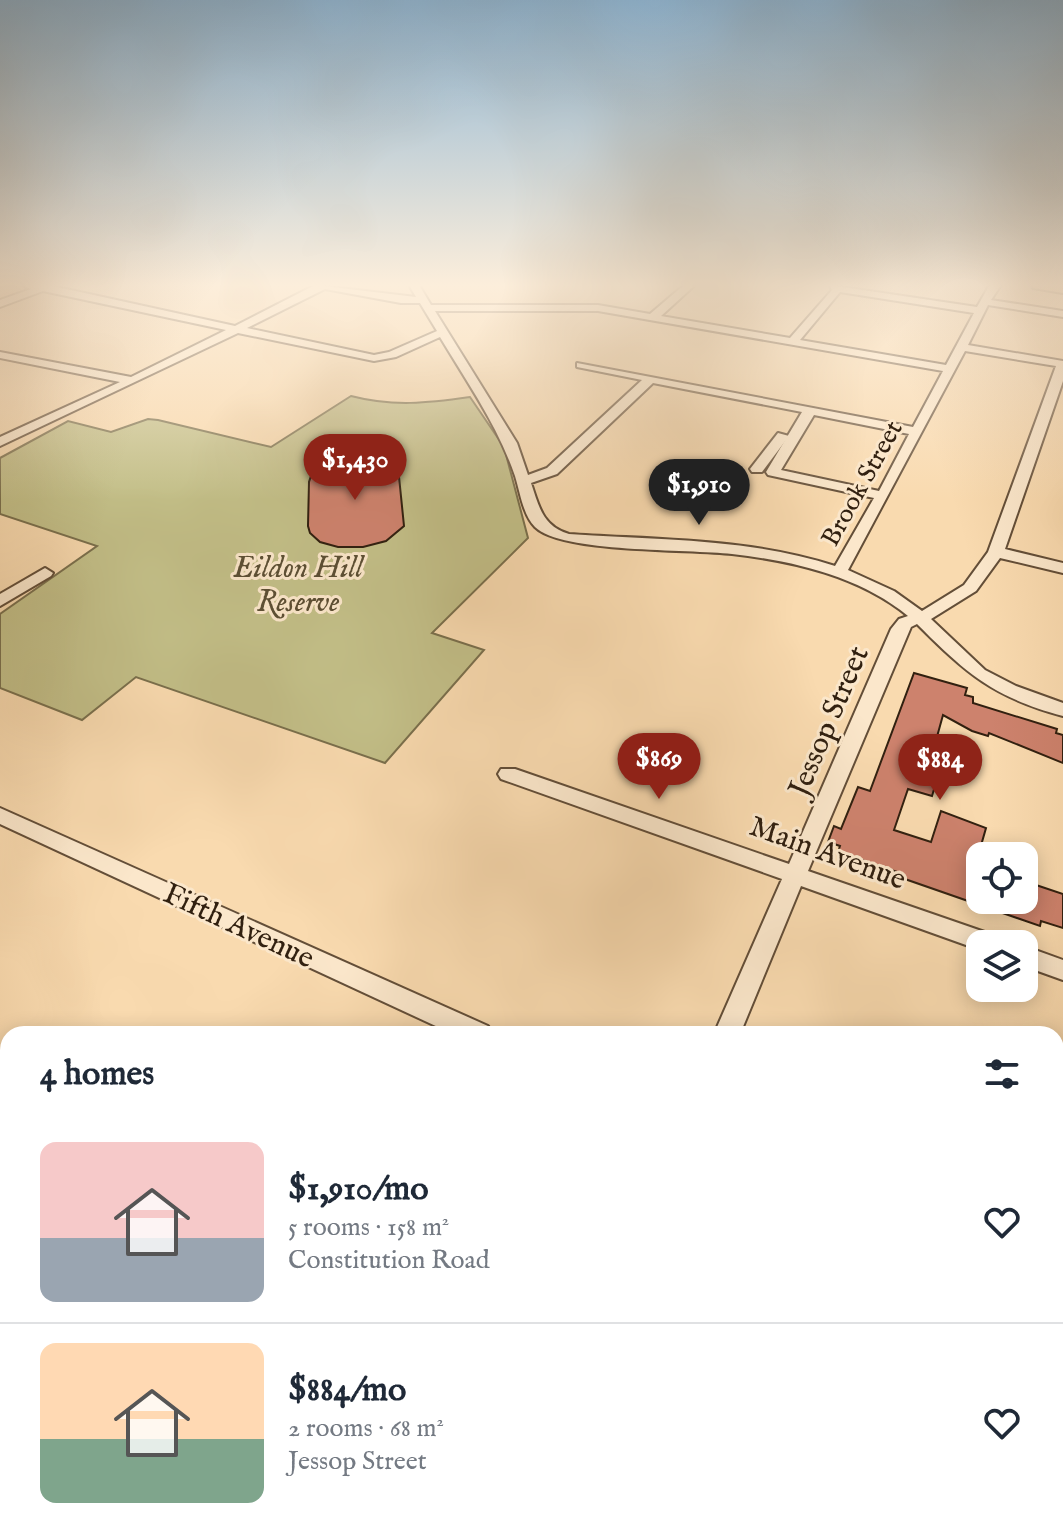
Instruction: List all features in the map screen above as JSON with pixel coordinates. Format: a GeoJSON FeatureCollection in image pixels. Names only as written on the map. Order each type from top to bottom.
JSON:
{"type":"FeatureCollection","features":[{"type":"Feature","properties":{"kind":"street"},"geometry":{"type":"LineString","coordinates":[[11,357],[128,380]]}},
{"type":"Feature","properties":{"kind":"street"},"geometry":{"type":"LineString","coordinates":[[28,357],[44,362]]}},
{"type":"Feature","properties":{"kind":"street"},"geometry":{"type":"LineString","coordinates":[[0,442],[181,357]]}},
{"type":"Feature","properties":{"kind":"street"},"geometry":{"type":"LineString","coordinates":[[458,357],[510,443],[538,525],[556,535],[751,550],[839,572],[891,596],[979,673],[1006,688],[1063,710]]}},
{"type":"Feature","properties":{"kind":"street"},"geometry":{"type":"LineString","coordinates":[[882,357],[950,369]]}},
{"type":"Feature","properties":{"kind":"street","name":"Brook Street"},"geometry":{"type":"LineString","coordinates":[[839,572],[957,357]]}},
{"type":"Feature","properties":{"kind":"street"},"geometry":{"type":"LineString","coordinates":[[1020,357],[1063,364]]}},
{"type":"Feature","properties":{"kind":"street","name":"Jessop Street"},"geometry":{"type":"LineString","coordinates":[[730,1026],[900,629],[907,622],[970,588],[996,552],[1063,364]]}},
{"type":"Feature","properties":{"kind":"street"},"geometry":{"type":"LineString","coordinates":[[581,365],[916,431]]}},
{"type":"Feature","properties":{"kind":"street"},"geometry":{"type":"LineString","coordinates":[[525,480],[552,471],[650,379]]}},
{"type":"Feature","properties":{"kind":"street"},"geometry":{"type":"LineString","coordinates":[[810,411],[799,425],[798,434],[766,471],[883,496]]}},
{"type":"Feature","properties":{"kind":"street"},"geometry":{"type":"LineString","coordinates":[[996,552],[1063,568]]}},
{"type":"Feature","properties":{"kind":"street"},"geometry":{"type":"LineString","coordinates":[[0,601],[45,573]]}},
{"type":"Feature","properties":{"kind":"street"},"geometry":{"type":"LineString","coordinates":[[0,582],[19,589]]}},
{"type":"Feature","properties":{"kind":"street","name":"Main Avenue"},"geometry":{"type":"LineString","coordinates":[[508,774],[966,935]]}},
{"type":"Feature","properties":{"kind":"street","name":"Fifth Avenue"},"geometry":{"type":"LineString","coordinates":[[0,815],[462,1026]]}},
{"type":"Feature","properties":{"kind":"street"},"geometry":{"type":"LineString","coordinates":[[1038,961],[1063,970]]}},
{"type":"Feature","properties":{"kind":"green space","name":"Eildon Hill Reserve"},"geometry":{"type":"Polygon","coordinates":[[[351,396],[381,402],[410,403],[470,397],[504,447],[528,538],[432,633],[484,650],[385,763],[136,677],[82,720],[0,688],[0,614],[97,546],[0,514],[0,458],[68,421],[111,432],[148,419],[158,420],[271,447],[351,396]]]}},
{"type":"Feature","properties":{"kind":"building"},"geometry":{"type":"Polygon","coordinates":[[[365,456],[383,459],[398,467],[404,526],[386,541],[363,547],[338,547],[320,542],[310,533],[308,526],[312,473],[334,459],[365,456]]]}},
{"type":"Feature","properties":{"kind":"building"},"geometry":{"type":"Polygon","coordinates":[[[914,673],[967,688],[965,695],[973,697],[973,703],[1057,729],[1056,733],[1063,735],[1063,763],[989,733],[988,736],[972,731],[943,715],[927,773],[938,776],[932,796],[908,789],[894,830],[931,842],[941,811],[986,828],[982,842],[966,842],[966,900],[838,852],[840,846],[828,842],[834,826],[841,829],[858,787],[870,791],[914,673]]]}},
{"type":"Feature","properties":{"kind":"building"},"geometry":{"type":"Polygon","coordinates":[[[1038,886],[1063,894],[1063,928],[1041,921],[1040,926],[1006,914],[1038,914],[1038,886]]]}}]}
